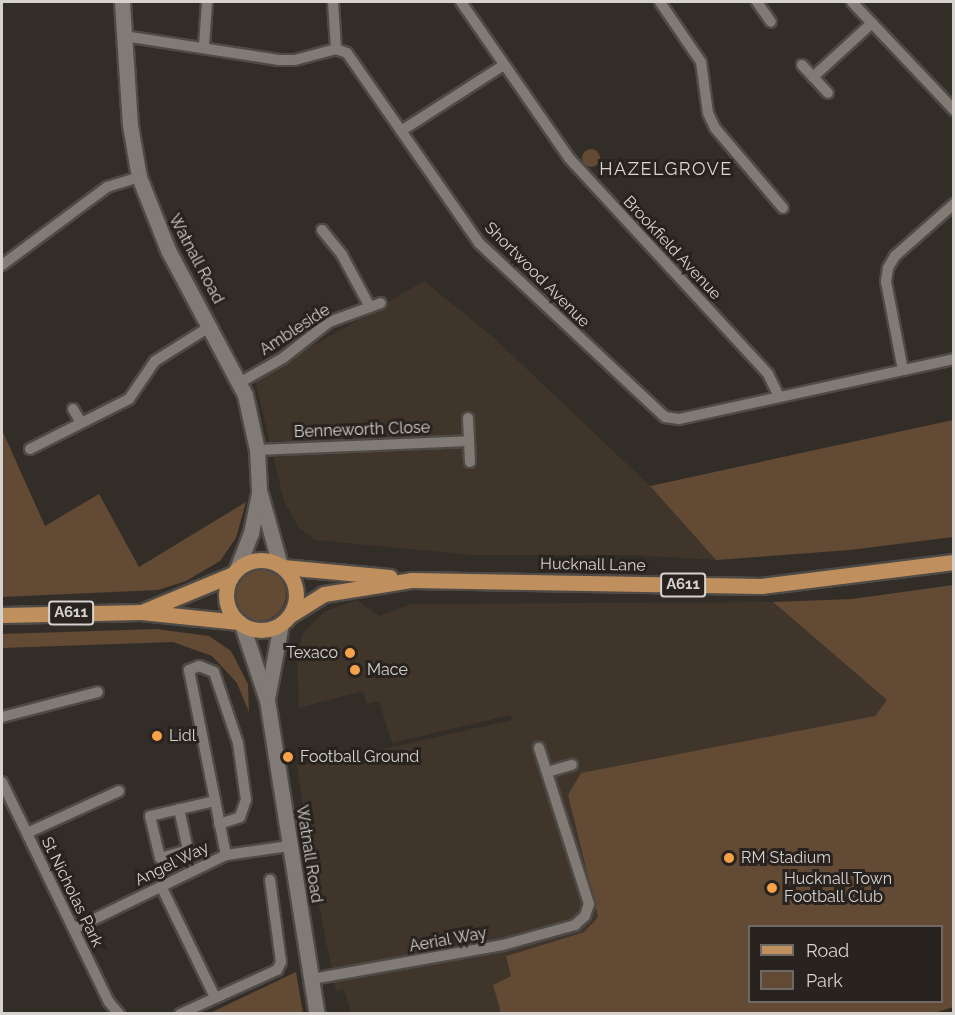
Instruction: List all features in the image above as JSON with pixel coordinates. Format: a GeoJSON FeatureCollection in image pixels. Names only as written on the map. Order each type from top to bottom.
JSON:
{"type":"FeatureCollection","features":[{"type":"Feature","properties":{"kind":"main road","name":"Watnall Road"},"geometry":{"type":"LineString","coordinates":[[122,2],[130,125],[139,177],[168,250],[211,326],[240,384],[257,450],[259,490],[251,533],[234,572]]}},
{"type":"Feature","properties":{"kind":"main road","name":"Watnall Road"},"geometry":{"type":"LineString","coordinates":[[259,490],[282,566]]}},
{"type":"Feature","properties":{"kind":"main road"},"geometry":{"type":"LineString","coordinates":[[259,560],[282,566],[296,587],[285,620],[260,630],[240,624],[226,600],[234,572],[259,560]]}},
{"type":"Feature","properties":{"kind":"main road","name":"Hucknall Lane"},"geometry":{"type":"LineString","coordinates":[[282,566],[344,570],[411,580],[761,586],[954,562]]}},
{"type":"Feature","properties":{"kind":"main road","name":"A611"},"geometry":{"type":"LineString","coordinates":[[141,612],[234,572]]}},
{"type":"Feature","properties":{"kind":"main road","name":"Hucknall Lane"},"geometry":{"type":"LineString","coordinates":[[285,620],[324,594],[411,580]]}},
{"type":"Feature","properties":{"kind":"main road","name":"A611"},"geometry":{"type":"LineString","coordinates":[[2,615],[141,612],[240,624]]}},
{"type":"Feature","properties":{"kind":"main road","name":"Watnall Road"},"geometry":{"type":"LineString","coordinates":[[267,700],[285,620]]}},
{"type":"Feature","properties":{"kind":"main road","name":"Watnall Road"},"geometry":{"type":"LineString","coordinates":[[240,624],[267,700],[317,1014]]}},
{"type":"Feature","properties":{"kind":"street"},"geometry":{"type":"LineString","coordinates":[[204,46],[207,2]]}},
{"type":"Feature","properties":{"kind":"street"},"geometry":{"type":"LineString","coordinates":[[124,36],[295,60],[336,49],[333,2]]}},
{"type":"Feature","properties":{"kind":"street","name":"Brookfield Avenue"},"geometry":{"type":"LineString","coordinates":[[461,2],[569,158],[768,374],[779,397]]}},
{"type":"Feature","properties":{"kind":"street"},"geometry":{"type":"LineString","coordinates":[[660,2],[701,62],[708,113],[715,128],[783,207]]}},
{"type":"Feature","properties":{"kind":"street"},"geometry":{"type":"LineString","coordinates":[[757,2],[771,22]]}},
{"type":"Feature","properties":{"kind":"street"},"geometry":{"type":"LineString","coordinates":[[852,2],[954,110]]}},
{"type":"Feature","properties":{"kind":"street"},"geometry":{"type":"LineString","coordinates":[[813,77],[872,23]]}},
{"type":"Feature","properties":{"kind":"street","name":"Shortwood Avenue"},"geometry":{"type":"LineString","coordinates":[[336,49],[350,56],[479,243],[658,414],[680,419],[954,359]]}},
{"type":"Feature","properties":{"kind":"street"},"geometry":{"type":"LineString","coordinates":[[401,131],[504,65]]}},
{"type":"Feature","properties":{"kind":"street"},"geometry":{"type":"LineString","coordinates":[[802,65],[828,93]]}},
{"type":"Feature","properties":{"kind":"street"},"geometry":{"type":"LineString","coordinates":[[2,265],[107,187],[139,177]]}},
{"type":"Feature","properties":{"kind":"street"},"geometry":{"type":"LineString","coordinates":[[903,370],[886,282],[888,268],[895,255],[954,204]]}},
{"type":"Feature","properties":{"kind":"street","name":"Ambleside"},"geometry":{"type":"LineString","coordinates":[[240,384],[284,358],[328,322],[375,305],[342,255],[322,230]]}},
{"type":"Feature","properties":{"kind":"street"},"geometry":{"type":"LineString","coordinates":[[30,449],[129,399],[155,361],[211,326]]}},
{"type":"Feature","properties":{"kind":"street"},"geometry":{"type":"LineString","coordinates":[[73,408],[81,423]]}},
{"type":"Feature","properties":{"kind":"street"},"geometry":{"type":"LineString","coordinates":[[468,418],[470,462]]}},
{"type":"Feature","properties":{"kind":"street","name":"Benneworth Close"},"geometry":{"type":"LineString","coordinates":[[257,450],[469,441]]}},
{"type":"Feature","properties":{"kind":"street"},"geometry":{"type":"LineString","coordinates":[[219,824],[240,817],[246,800],[238,743],[214,672],[199,666],[189,670],[219,824],[226,855]]}},
{"type":"Feature","properties":{"kind":"street"},"geometry":{"type":"LineString","coordinates":[[2,717],[98,692]]}},
{"type":"Feature","properties":{"kind":"street"},"geometry":{"type":"LineString","coordinates":[[539,748],[547,772],[572,765]]}},
{"type":"Feature","properties":{"kind":"street","name":"Aerial Way"},"geometry":{"type":"LineString","coordinates":[[312,979],[503,945],[575,925],[585,916],[589,904],[547,772]]}},
{"type":"Feature","properties":{"kind":"street","name":"St Nicholas Park"},"geometry":{"type":"LineString","coordinates":[[2,782],[74,929],[119,1014]]}},
{"type":"Feature","properties":{"kind":"street"},"geometry":{"type":"LineString","coordinates":[[27,834],[119,791]]}},
{"type":"Feature","properties":{"kind":"street"},"geometry":{"type":"LineString","coordinates":[[179,809],[188,850],[160,858],[150,816],[179,809],[215,801]]}},
{"type":"Feature","properties":{"kind":"street","name":"Angel Way"},"geometry":{"type":"LineString","coordinates":[[74,929],[226,855],[289,846]]}},
{"type":"Feature","properties":{"kind":"street"},"geometry":{"type":"LineString","coordinates":[[180,1014],[277,970],[281,962],[270,880]]}},
{"type":"Feature","properties":{"kind":"street"},"geometry":{"type":"LineString","coordinates":[[161,886],[215,997]]}},
{"type":"Feature","properties":{"kind":"shaded area"},"geometry":{"type":"Polygon","coordinates":[[[424,281],[494,338],[650,486],[716,560],[629,555],[474,555],[315,540],[299,528],[284,501],[255,380],[424,281]]]}},
{"type":"Feature","properties":{"kind":"shaded area"},"geometry":{"type":"Polygon","coordinates":[[[357,600],[379,616],[411,604],[773,602],[887,700],[875,716],[568,795],[598,917],[584,932],[506,956],[511,976],[493,985],[501,1013],[351,1013],[344,989],[336,991],[313,875],[297,765],[331,761],[512,720],[510,715],[392,743],[379,701],[367,704],[363,691],[299,708],[297,655],[303,633],[325,611],[357,600]]]}},
{"type":"Feature","properties":{"kind":"green space"},"geometry":{"type":"Polygon","coordinates":[[[591,149],[597,152],[600,158],[597,164],[591,167],[585,164],[582,158],[585,152],[591,149]]]}},
{"type":"Feature","properties":{"kind":"green space"},"geometry":{"type":"Polygon","coordinates":[[[953,420],[953,537],[850,550],[716,560],[650,486],[953,420]]]}},
{"type":"Feature","properties":{"kind":"green space"},"geometry":{"type":"Polygon","coordinates":[[[2,430],[45,526],[99,494],[139,567],[246,502],[236,538],[220,561],[186,581],[158,590],[2,597],[2,430]]]}},
{"type":"Feature","properties":{"kind":"green space"},"geometry":{"type":"Polygon","coordinates":[[[254,567],[264,567],[274,571],[282,579],[286,594],[282,609],[274,617],[264,621],[254,621],[244,617],[236,609],[232,599],[232,589],[236,579],[244,571],[254,567]]]}},
{"type":"Feature","properties":{"kind":"green space","name":"Hucknall Town Football Club"},"geometry":{"type":"Polygon","coordinates":[[[953,585],[953,1007],[931,1014],[501,1013],[493,985],[511,976],[506,956],[584,932],[598,917],[568,795],[581,773],[875,716],[887,700],[773,602],[852,599],[953,585]]]}},
{"type":"Feature","properties":{"kind":"green space"},"geometry":{"type":"Polygon","coordinates":[[[156,629],[209,636],[231,651],[248,684],[249,712],[237,683],[212,656],[173,642],[2,648],[2,634],[156,629]]]}},
{"type":"Feature","properties":{"kind":"green space"},"geometry":{"type":"Polygon","coordinates":[[[296,972],[303,1013],[210,1013],[296,972]]]}},
{"type":"Feature","properties":{"kind":"place","name":"Texaco"},"geometry":{"type":"Point","coordinates":[350,653]}},
{"type":"Feature","properties":{"kind":"place","name":"Mace"},"geometry":{"type":"Point","coordinates":[355,670]}},
{"type":"Feature","properties":{"kind":"place","name":"Lidl"},"geometry":{"type":"Point","coordinates":[157,736]}},
{"type":"Feature","properties":{"kind":"place","name":"Football Ground"},"geometry":{"type":"Point","coordinates":[288,757]}},
{"type":"Feature","properties":{"kind":"place","name":"RM Stadium"},"geometry":{"type":"Point","coordinates":[729,858]}},
{"type":"Feature","properties":{"kind":"place","name":"Hucknall Town Football Club"},"geometry":{"type":"Point","coordinates":[772,888]}},
{"type":"Feature","properties":{"kind":"district","name":"HAZELGROVE"},"geometry":{"type":"Point","coordinates":[666,169]}}]}
